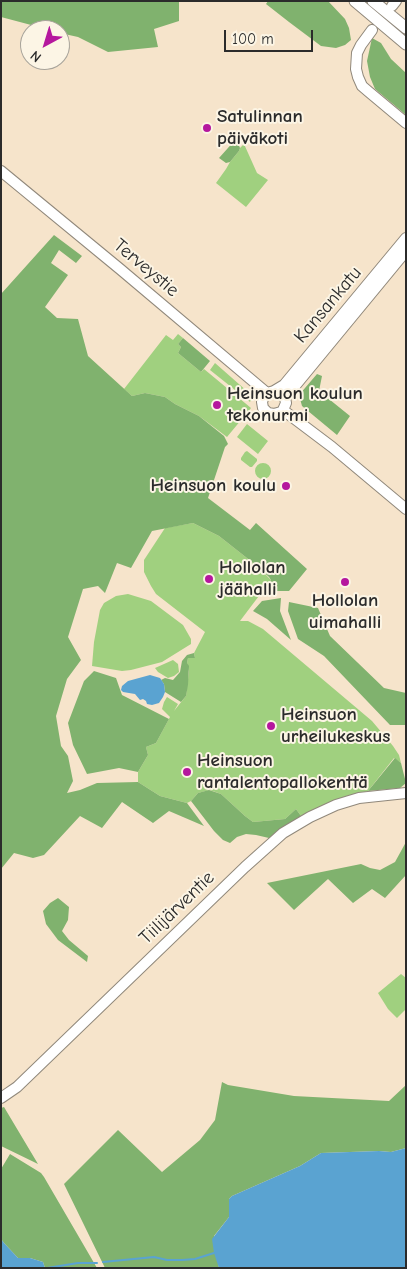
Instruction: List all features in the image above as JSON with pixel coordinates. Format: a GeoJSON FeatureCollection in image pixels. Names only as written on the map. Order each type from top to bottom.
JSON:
{"type":"FeatureCollection","features":[{"type":"Feature","properties":{"kind":"main road"},"geometry":{"type":"LineString","coordinates":[[355,1],[406,44]]}},
{"type":"Feature","properties":{"kind":"main road"},"geometry":{"type":"LineString","coordinates":[[373,1],[406,28]]}},
{"type":"Feature","properties":{"kind":"main road"},"geometry":{"type":"LineString","coordinates":[[372,30],[357,53],[356,69],[358,77],[362,86],[406,123]]}},
{"type":"Feature","properties":{"kind":"main road","name":"Terveystie"},"geometry":{"type":"LineString","coordinates":[[1,171],[270,392]]}},
{"type":"Feature","properties":{"kind":"main road","name":"Kansankatu"},"geometry":{"type":"LineString","coordinates":[[270,392],[284,385],[406,238]]}},
{"type":"Feature","properties":{"kind":"main road","name":"Kansankatu"},"geometry":{"type":"LineString","coordinates":[[285,398],[406,250]]}},
{"type":"Feature","properties":{"kind":"main road"},"geometry":{"type":"LineString","coordinates":[[270,392],[282,394],[285,398],[286,403],[281,412],[270,414],[265,411],[262,402],[264,396],[270,392]]}},
{"type":"Feature","properties":{"kind":"main road"},"geometry":{"type":"LineString","coordinates":[[283,410],[332,447],[406,509]]}},
{"type":"Feature","properties":{"kind":"main road","name":"Tiilijärventie"},"geometry":{"type":"LineString","coordinates":[[1,1098],[19,1085],[245,867],[283,834],[310,817],[336,805],[359,798],[406,793]]}},
{"type":"Feature","properties":{"kind":"green space"},"geometry":{"type":"Polygon","coordinates":[[[1,1],[179,1],[179,21],[154,29],[158,47],[108,52],[78,37],[70,35],[70,20],[20,20],[20,22],[1,17],[1,1]]]}},
{"type":"Feature","properties":{"kind":"green space"},"geometry":{"type":"Polygon","coordinates":[[[268,1],[328,1],[345,19],[351,40],[345,45],[336,48],[321,46],[266,4],[268,1]]]}},
{"type":"Feature","properties":{"kind":"green space"},"geometry":{"type":"Polygon","coordinates":[[[372,38],[381,43],[391,59],[406,73],[406,115],[375,89],[370,77],[367,61],[372,38]]]}},
{"type":"Feature","properties":{"kind":"green space"},"geometry":{"type":"Polygon","coordinates":[[[236,139],[240,148],[239,151],[230,162],[226,163],[219,158],[236,139]]]}},
{"type":"Feature","properties":{"kind":"green space"},"geometry":{"type":"Polygon","coordinates":[[[244,144],[257,173],[268,180],[246,207],[216,183],[244,144]]]}},
{"type":"Feature","properties":{"kind":"green space"},"geometry":{"type":"Polygon","coordinates":[[[54,235],[82,256],[76,263],[59,250],[51,263],[68,275],[45,307],[57,318],[78,319],[88,356],[132,396],[145,393],[165,397],[199,416],[224,436],[228,444],[225,447],[208,498],[250,530],[256,523],[307,569],[289,591],[272,591],[258,596],[271,580],[269,577],[219,536],[193,523],[152,531],[131,568],[117,563],[105,593],[98,586],[83,589],[68,637],[81,660],[67,679],[56,716],[61,746],[68,756],[73,781],[67,793],[97,783],[138,782],[160,796],[187,803],[204,826],[169,811],[153,823],[122,802],[102,828],[80,816],[44,855],[33,858],[14,853],[1,869],[1,294],[54,235]]]}},
{"type":"Feature","properties":{"kind":"green space"},"geometry":{"type":"Polygon","coordinates":[[[178,334],[183,338],[178,344],[181,347],[178,353],[201,372],[204,369],[251,408],[227,437],[199,416],[165,397],[145,393],[132,396],[124,389],[166,335],[173,340],[178,334]]]}},
{"type":"Feature","properties":{"kind":"green space"},"geometry":{"type":"Polygon","coordinates":[[[183,338],[210,361],[201,372],[178,353],[181,347],[178,344],[183,338]]]}},
{"type":"Feature","properties":{"kind":"green space"},"geometry":{"type":"Polygon","coordinates":[[[215,363],[248,392],[250,402],[210,370],[215,363]]]}},
{"type":"Feature","properties":{"kind":"green space"},"geometry":{"type":"Polygon","coordinates":[[[317,374],[322,376],[319,391],[350,416],[337,435],[302,406],[299,395],[317,374]]]}},
{"type":"Feature","properties":{"kind":"green space"},"geometry":{"type":"Polygon","coordinates":[[[247,424],[268,441],[258,454],[237,437],[247,424]]]}},
{"type":"Feature","properties":{"kind":"green space"},"geometry":{"type":"Polygon","coordinates":[[[247,451],[257,459],[252,467],[241,460],[247,451]]]}},
{"type":"Feature","properties":{"kind":"green space"},"geometry":{"type":"Polygon","coordinates":[[[260,463],[266,463],[271,468],[269,477],[260,479],[255,474],[255,468],[260,463]]]}},
{"type":"Feature","properties":{"kind":"green space","name":"Heinsuon urheilukeskus"},"geometry":{"type":"Polygon","coordinates":[[[193,523],[219,536],[257,566],[271,580],[240,621],[248,621],[263,629],[372,721],[399,755],[401,763],[394,758],[368,791],[324,805],[301,816],[296,809],[285,819],[253,822],[221,794],[210,790],[198,793],[187,803],[160,796],[138,782],[138,772],[148,755],[146,747],[156,743],[170,717],[162,709],[164,702],[167,697],[178,704],[174,711],[186,696],[189,671],[188,658],[195,658],[194,653],[205,632],[156,594],[144,572],[144,560],[165,528],[193,523]]]}},
{"type":"Feature","properties":{"kind":"green space"},"geometry":{"type":"Polygon","coordinates":[[[128,594],[151,601],[183,625],[191,639],[191,644],[162,662],[131,670],[122,671],[92,666],[100,610],[104,603],[116,596],[128,594]]]}},
{"type":"Feature","properties":{"kind":"green space"},"geometry":{"type":"Polygon","coordinates":[[[281,598],[280,611],[291,640],[267,619],[253,611],[262,601],[281,598]]]}},
{"type":"Feature","properties":{"kind":"green space"},"geometry":{"type":"Polygon","coordinates":[[[289,602],[318,608],[330,636],[384,688],[406,693],[406,725],[390,725],[324,656],[298,639],[288,611],[289,602]]]}},
{"type":"Feature","properties":{"kind":"green space"},"geometry":{"type":"Polygon","coordinates":[[[194,653],[195,658],[188,658],[188,685],[186,696],[181,702],[165,692],[164,684],[161,680],[165,678],[173,680],[180,672],[182,661],[187,655],[194,653]]]}},
{"type":"Feature","properties":{"kind":"green space"},"geometry":{"type":"Polygon","coordinates":[[[173,660],[178,664],[179,672],[174,676],[168,678],[155,668],[173,660]]]}},
{"type":"Feature","properties":{"kind":"green space"},"geometry":{"type":"Polygon","coordinates":[[[94,671],[116,678],[122,695],[169,719],[156,743],[146,747],[148,755],[138,772],[119,768],[87,774],[73,745],[68,723],[84,681],[94,671]]]}},
{"type":"Feature","properties":{"kind":"green space"},"geometry":{"type":"Polygon","coordinates":[[[395,758],[401,763],[406,783],[400,788],[368,791],[395,758]]]}},
{"type":"Feature","properties":{"kind":"green space"},"geometry":{"type":"Polygon","coordinates":[[[209,790],[221,794],[253,822],[285,819],[296,809],[301,816],[269,838],[246,834],[237,837],[230,843],[223,840],[214,831],[191,801],[198,793],[209,790]]]}},
{"type":"Feature","properties":{"kind":"green space"},"geometry":{"type":"Polygon","coordinates":[[[406,842],[406,875],[385,898],[372,889],[353,903],[328,879],[294,910],[267,883],[361,864],[380,870],[395,862],[406,842]]]}},
{"type":"Feature","properties":{"kind":"green space"},"geometry":{"type":"Polygon","coordinates":[[[58,898],[69,907],[68,920],[62,931],[69,940],[88,956],[87,962],[58,940],[46,924],[43,911],[58,898]]]}},
{"type":"Feature","properties":{"kind":"green space"},"geometry":{"type":"Polygon","coordinates":[[[401,974],[406,978],[406,1008],[397,1018],[388,1009],[378,993],[401,974]]]}},
{"type":"Feature","properties":{"kind":"green space"},"geometry":{"type":"Polygon","coordinates":[[[222,1082],[228,1085],[294,1096],[389,1101],[406,1085],[406,1148],[391,1152],[321,1153],[300,1166],[232,1196],[229,1199],[229,1217],[214,1236],[219,1268],[105,1268],[64,1184],[118,1130],[162,1172],[200,1140],[215,1120],[222,1082]]]}},
{"type":"Feature","properties":{"kind":"green space"},"geometry":{"type":"Polygon","coordinates":[[[4,1107],[38,1164],[1,1146],[1,1108],[4,1107]]]}},
{"type":"Feature","properties":{"kind":"green space"},"geometry":{"type":"Polygon","coordinates":[[[10,1154],[41,1173],[97,1268],[45,1268],[43,1262],[30,1258],[18,1258],[4,1243],[1,1239],[1,1169],[10,1154]]]}},
{"type":"Feature","properties":{"kind":"water"},"geometry":{"type":"Polygon","coordinates":[[[150,675],[160,678],[164,684],[165,692],[159,703],[147,704],[146,701],[140,700],[135,694],[121,690],[122,686],[128,681],[150,675]]]}},
{"type":"Feature","properties":{"kind":"water"},"geometry":{"type":"Polygon","coordinates":[[[406,1148],[406,1268],[219,1268],[212,1239],[229,1217],[229,1199],[232,1196],[300,1166],[321,1153],[391,1152],[406,1148]]]}},
{"type":"Feature","properties":{"kind":"water"},"geometry":{"type":"Polygon","coordinates":[[[1,1239],[18,1258],[30,1258],[43,1262],[45,1268],[1,1268],[1,1239]]]}},
{"type":"Feature","properties":{"kind":"waterway"},"geometry":{"type":"LineString","coordinates":[[103,1262],[154,1257],[167,1260],[195,1259],[214,1253]]}},
{"type":"Feature","properties":{"kind":"waterway"},"geometry":{"type":"LineString","coordinates":[[47,1268],[78,1263],[97,1263]]}},
{"type":"Feature","properties":{"kind":"place","name":"Satulinnan päiväkoti"},"geometry":{"type":"Point","coordinates":[207,128]}},
{"type":"Feature","properties":{"kind":"place","name":"Heinsuon koulun tekonurmi"},"geometry":{"type":"Point","coordinates":[217,405]}},
{"type":"Feature","properties":{"kind":"place","name":"Heinsuon koulu"},"geometry":{"type":"Point","coordinates":[286,486]}},
{"type":"Feature","properties":{"kind":"place","name":"Hollolan jäähalli"},"geometry":{"type":"Point","coordinates":[209,579]}},
{"type":"Feature","properties":{"kind":"place","name":"Hollolan uimahalli"},"geometry":{"type":"Point","coordinates":[345,582]}},
{"type":"Feature","properties":{"kind":"place","name":"Heinsuon urheilukeskus"},"geometry":{"type":"Point","coordinates":[271,726]}},
{"type":"Feature","properties":{"kind":"place","name":"Heinsuon rantalentopallokenttä"},"geometry":{"type":"Point","coordinates":[187,772]}}]}
